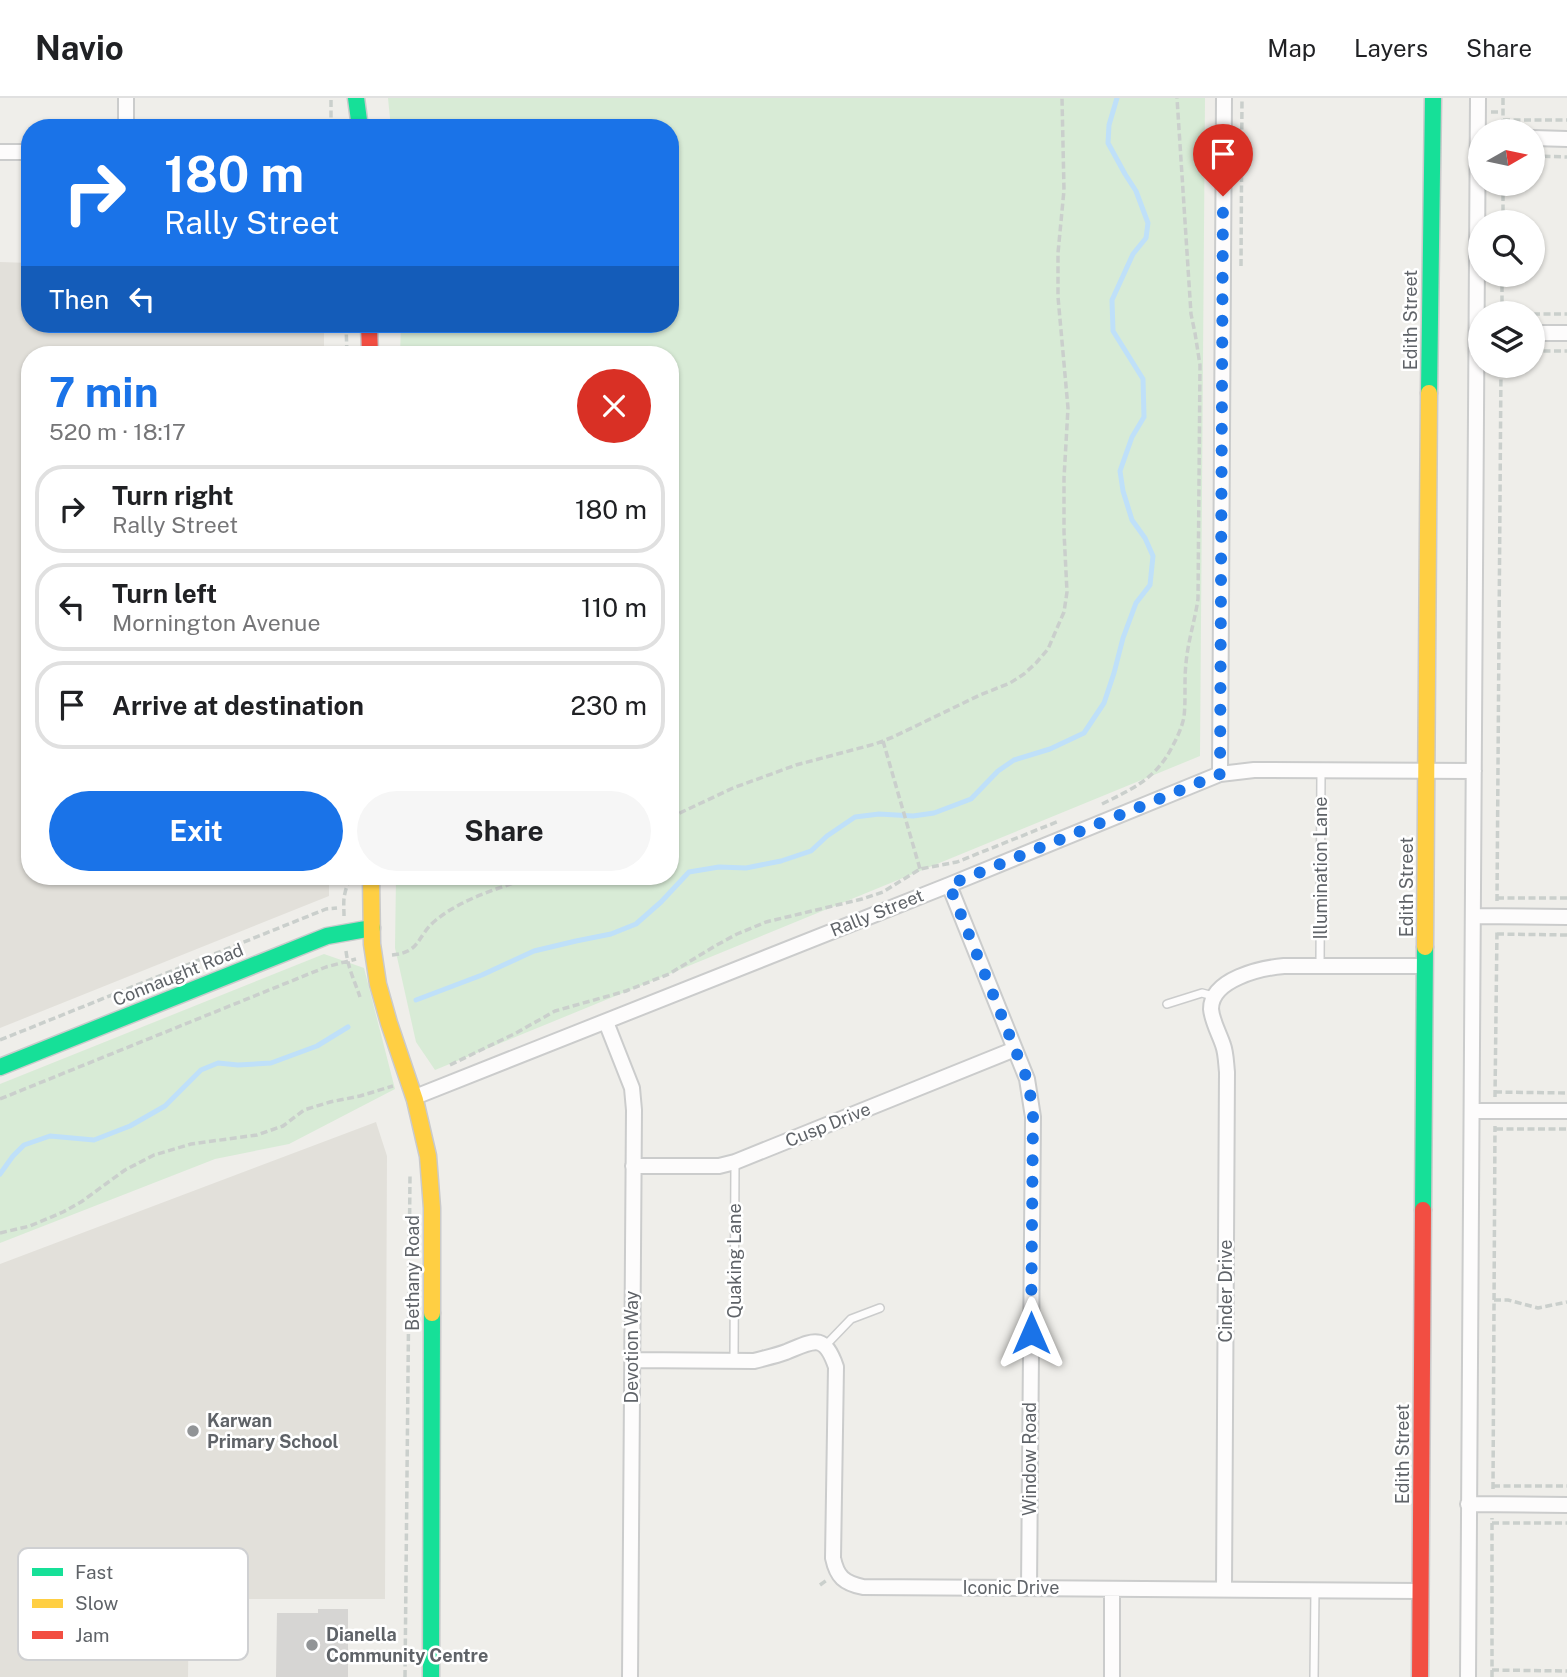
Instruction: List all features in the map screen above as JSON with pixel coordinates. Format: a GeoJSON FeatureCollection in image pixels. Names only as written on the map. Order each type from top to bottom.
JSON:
{"type":"FeatureCollection","features":[{"type":"Feature","properties":{"kind":"street"},"geometry":{"type":"LineString","coordinates":[[126,98],[126,119]]}},
{"type":"Feature","properties":{"kind":"street"},"geometry":{"type":"LineString","coordinates":[[356,98],[359,119]]}},
{"type":"Feature","properties":{"kind":"street"},"geometry":{"type":"LineString","coordinates":[[1220,774],[1224,98]]}},
{"type":"Feature","properties":{"kind":"street","name":"Edith Street"},"geometry":{"type":"LineString","coordinates":[[1420,1677],[1433,98]]}},
{"type":"Feature","properties":{"kind":"street"},"geometry":{"type":"LineString","coordinates":[[1545,138],[1567,139]]}},
{"type":"Feature","properties":{"kind":"street"},"geometry":{"type":"LineString","coordinates":[[0,152],[21,152]]}},
{"type":"Feature","properties":{"kind":"street"},"geometry":{"type":"LineString","coordinates":[[1478,301],[1479,196]]}},
{"type":"Feature","properties":{"kind":"street"},"geometry":{"type":"LineString","coordinates":[[1545,333],[1567,333]]}},
{"type":"Feature","properties":{"kind":"street"},"geometry":{"type":"LineString","coordinates":[[1468,1677],[1478,378]]}},
{"type":"Feature","properties":{"kind":"street","name":"Rally Street"},"geometry":{"type":"LineString","coordinates":[[415,1097],[949,885],[1220,774],[1254,770],[1474,771]]}},
{"type":"Feature","properties":{"kind":"street","name":"Bethany Road"},"geometry":{"type":"LineString","coordinates":[[371,885],[377,981],[415,1097],[426,1141],[430,1174],[431,1677]]}},
{"type":"Feature","properties":{"kind":"street","name":"Window Road"},"geometry":{"type":"LineString","coordinates":[[949,885],[1027,1079],[1031,1099],[1029,1588]]}},
{"type":"Feature","properties":{"kind":"street"},"geometry":{"type":"LineString","coordinates":[[1473,916],[1567,917]]}},
{"type":"Feature","properties":{"kind":"street","name":"Connaught Road"},"geometry":{"type":"LineString","coordinates":[[0,1067],[327,936],[373,928]]}},
{"type":"Feature","properties":{"kind":"street"},"geometry":{"type":"LineString","coordinates":[[1213,996],[1220,987],[1230,981],[1265,968],[1425,966]]}},
{"type":"Feature","properties":{"kind":"street","name":"Cinder Drive"},"geometry":{"type":"LineString","coordinates":[[1213,996],[1211,1007],[1225,1052],[1227,1072],[1224,1589]]}},
{"type":"Feature","properties":{"kind":"street","name":"Devotion Way"},"geometry":{"type":"LineString","coordinates":[[607,1022],[632,1088],[634,1110],[630,1677]]}},
{"type":"Feature","properties":{"kind":"street","name":"Cusp Drive"},"geometry":{"type":"LineString","coordinates":[[633,1166],[719,1166],[735,1162],[1015,1049]]}},
{"type":"Feature","properties":{"kind":"street"},"geometry":{"type":"LineString","coordinates":[[1472,1111],[1567,1111]]}},
{"type":"Feature","properties":{"kind":"street"},"geometry":{"type":"LineString","coordinates":[[632,1360],[754,1360],[768,1358],[814,1341],[825,1346]]}},
{"type":"Feature","properties":{"kind":"street","name":"Iconic Drive"},"geometry":{"type":"LineString","coordinates":[[825,1346],[836,1367],[833,1558],[835,1570],[841,1578],[852,1584],[863,1587],[1421,1591]]}},
{"type":"Feature","properties":{"kind":"street"},"geometry":{"type":"LineString","coordinates":[[1468,1504],[1567,1505]]}},
{"type":"Feature","properties":{"kind":"street"},"geometry":{"type":"LineString","coordinates":[[1112,1588],[1112,1677]]}},
{"type":"Feature","properties":{"kind":"lane","name":"Illumination Lane"},"geometry":{"type":"LineString","coordinates":[[1320,966],[1321,771]]}},
{"type":"Feature","properties":{"kind":"lane"},"geometry":{"type":"LineString","coordinates":[[1167,1004],[1202,993],[1213,996]]}},
{"type":"Feature","properties":{"kind":"lane","name":"Quaking Lane"},"geometry":{"type":"LineString","coordinates":[[734,1360],[735,1162]]}},
{"type":"Feature","properties":{"kind":"lane"},"geometry":{"type":"LineString","coordinates":[[825,1346],[851,1319],[880,1308]]}},
{"type":"Feature","properties":{"kind":"lane"},"geometry":{"type":"LineString","coordinates":[[1314,1677],[1315,1590]]}},
{"type":"Feature","properties":{"kind":"path"},"geometry":{"type":"LineString","coordinates":[[331,98],[331,119]]}},
{"type":"Feature","properties":{"kind":"path"},"geometry":{"type":"LineString","coordinates":[[679,814],[733,788],[796,765],[883,741],[1010,683],[1024,674],[1048,649],[1064,612],[1067,592],[1064,478],[1068,408],[1058,296],[1058,253],[1064,190],[1062,98]]}},
{"type":"Feature","properties":{"kind":"path"},"geometry":{"type":"LineString","coordinates":[[1098,806],[1143,783],[1156,772],[1176,740],[1184,719],[1186,664],[1198,599],[1200,365],[1191,314],[1177,98]]}},
{"type":"Feature","properties":{"kind":"path"},"geometry":{"type":"LineString","coordinates":[[1241,266],[1242,98]]}},
{"type":"Feature","properties":{"kind":"path"},"geometry":{"type":"LineString","coordinates":[[1503,98],[1503,119]]}},
{"type":"Feature","properties":{"kind":"path"},"geometry":{"type":"LineString","coordinates":[[1478,105],[1503,112]]}},
{"type":"Feature","properties":{"kind":"path"},"geometry":{"type":"LineString","coordinates":[[1545,120],[1567,120]]}},
{"type":"Feature","properties":{"kind":"path"},"geometry":{"type":"LineString","coordinates":[[1545,156],[1567,157]]}},
{"type":"Feature","properties":{"kind":"path"},"geometry":{"type":"LineString","coordinates":[[1545,314],[1567,314]]}},
{"type":"Feature","properties":{"kind":"path"},"geometry":{"type":"LineString","coordinates":[[1545,351],[1567,351]]}},
{"type":"Feature","properties":{"kind":"path"},"geometry":{"type":"LineString","coordinates":[[1492,1677],[1501,378]]}},
{"type":"Feature","properties":{"kind":"path"},"geometry":{"type":"LineString","coordinates":[[883,741],[920,869]]}},
{"type":"Feature","properties":{"kind":"path"},"geometry":{"type":"LineString","coordinates":[[445,1067],[555,1011],[626,991],[669,974],[715,946],[766,922],[883,892],[920,869],[957,862],[1059,821]]}},
{"type":"Feature","properties":{"kind":"path"},"geometry":{"type":"LineString","coordinates":[[348,885],[344,900],[347,961],[362,1003]]}},
{"type":"Feature","properties":{"kind":"path"},"geometry":{"type":"LineString","coordinates":[[0,1099],[291,981],[347,961],[410,951],[427,929],[449,910],[508,885]]}},
{"type":"Feature","properties":{"kind":"path"},"geometry":{"type":"LineString","coordinates":[[1497,898],[1567,898]]}},
{"type":"Feature","properties":{"kind":"path"},"geometry":{"type":"LineString","coordinates":[[0,1040],[326,909],[337,908]]}},
{"type":"Feature","properties":{"kind":"path"},"geometry":{"type":"LineString","coordinates":[[1497,934],[1567,935]]}},
{"type":"Feature","properties":{"kind":"path"},"geometry":{"type":"LineString","coordinates":[[0,1233],[30,1226],[63,1212],[125,1170],[154,1155],[198,1143],[257,1135],[283,1126],[304,1110],[408,1080]]}},
{"type":"Feature","properties":{"kind":"path"},"geometry":{"type":"LineString","coordinates":[[390,1087],[393,1096]]}},
{"type":"Feature","properties":{"kind":"path"},"geometry":{"type":"LineString","coordinates":[[1495,1092],[1567,1093]]}},
{"type":"Feature","properties":{"kind":"path"},"geometry":{"type":"LineString","coordinates":[[1495,1129],[1567,1129]]}},
{"type":"Feature","properties":{"kind":"path"},"geometry":{"type":"LineString","coordinates":[[405,1677],[410,1173]]}},
{"type":"Feature","properties":{"kind":"path"},"geometry":{"type":"LineString","coordinates":[[1494,1300],[1508,1300],[1538,1308],[1567,1302]]}},
{"type":"Feature","properties":{"kind":"path"},"geometry":{"type":"LineString","coordinates":[[1493,1486],[1567,1486]]}},
{"type":"Feature","properties":{"kind":"path"},"geometry":{"type":"LineString","coordinates":[[1492,1523],[1567,1523]]}},
{"type":"Feature","properties":{"kind":"path"},"geometry":{"type":"LineString","coordinates":[[1492,1670],[1567,1671]]}},
{"type":"Feature","properties":{"kind":"shaded area"},"geometry":{"type":"Polygon","coordinates":[[[0,262],[21,263],[21,333],[324,333],[324,346],[21,346],[21,885],[329,885],[329,896],[0,1028],[0,262]]]}},
{"type":"Feature","properties":{"kind":"shaded area","name":"Karwan Primary School"},"geometry":{"type":"Polygon","coordinates":[[[376,1122],[387,1156],[385,1599],[248,1599],[248,1548],[18,1548],[18,1660],[188,1660],[188,1677],[0,1677],[0,1264],[376,1122]]]}},
{"type":"Feature","properties":{"kind":"green space"},"geometry":{"type":"Polygon","coordinates":[[[388,98],[1205,98],[1200,756],[435,1070],[416,1042],[395,948],[396,885],[679,885],[679,346],[400,346],[401,333],[679,333],[679,119],[390,119],[388,98]]]}},
{"type":"Feature","properties":{"kind":"green space"},"geometry":{"type":"Polygon","coordinates":[[[324,954],[364,968],[395,1089],[289,1144],[215,1159],[0,1243],[0,1084],[324,954]]]}},
{"type":"Feature","properties":{"kind":"building","name":"Dianella Community Centre"},"geometry":{"type":"Polygon","coordinates":[[[318,1609],[348,1609],[348,1677],[276,1677],[277,1613],[318,1613],[318,1609]]]}},
{"type":"Feature","properties":{"kind":"waterway"},"geometry":{"type":"LineString","coordinates":[[679,883],[689,872],[719,867],[746,868],[811,851],[855,817],[934,813],[971,799],[998,771],[1014,760],[1050,749],[1084,733],[1104,703],[1136,603],[1150,585],[1153,556],[1145,538],[1132,520],[1120,471],[1132,437],[1144,417],[1143,379],[1113,331],[1112,300],[1133,254],[1146,238],[1148,223],[1136,191],[1108,143],[1109,125],[1117,98]]}},
{"type":"Feature","properties":{"kind":"waterway"},"geometry":{"type":"LineString","coordinates":[[416,1000],[482,975],[534,951],[611,934],[636,924],[677,885]]}},
{"type":"Feature","properties":{"kind":"waterway"},"geometry":{"type":"LineString","coordinates":[[0,1174],[24,1145],[50,1136],[94,1140],[130,1126],[165,1106],[201,1070],[218,1063],[271,1063],[317,1046],[348,1027]]}},
{"type":"Feature","properties":{"kind":"traffic: fast"},"geometry":{"type":"LineString","coordinates":[[356,98],[359,119]]}},
{"type":"Feature","properties":{"kind":"traffic: fast"},"geometry":{"type":"LineString","coordinates":[[1429,393],[1433,98]]}},
{"type":"Feature","properties":{"kind":"traffic: fast"},"geometry":{"type":"LineString","coordinates":[[0,1067],[327,936],[372,928]]}},
{"type":"Feature","properties":{"kind":"traffic: fast"},"geometry":{"type":"LineString","coordinates":[[1423,1210],[1425,947]]}},
{"type":"Feature","properties":{"kind":"traffic: fast"},"geometry":{"type":"LineString","coordinates":[[431,1677],[432,1313]]}},
{"type":"Feature","properties":{"kind":"traffic: slow"},"geometry":{"type":"LineString","coordinates":[[1425,947],[1429,393]]}},
{"type":"Feature","properties":{"kind":"traffic: slow"},"geometry":{"type":"LineString","coordinates":[[371,885],[372,944],[378,984],[415,1100],[428,1156],[432,1208],[432,1313]]}},
{"type":"Feature","properties":{"kind":"traffic: jam"},"geometry":{"type":"LineString","coordinates":[[369,333],[370,346]]}},
{"type":"Feature","properties":{"kind":"traffic: jam"},"geometry":{"type":"LineString","coordinates":[[1420,1677],[1423,1210]]}},
{"type":"Feature","properties":{"kind":"place","name":"Karwan Primary School"},"geometry":{"type":"Point","coordinates":[193,1431]}},
{"type":"Feature","properties":{"kind":"place","name":"Dianella Community Centre"},"geometry":{"type":"Point","coordinates":[312,1645]}},
{"type":"Feature","properties":{"kind":"route"},"geometry":{"type":"LineString","coordinates":[[1031,1333],[1031,1099],[1027,1079],[949,885],[1220,774],[1223,196]]}}]}
